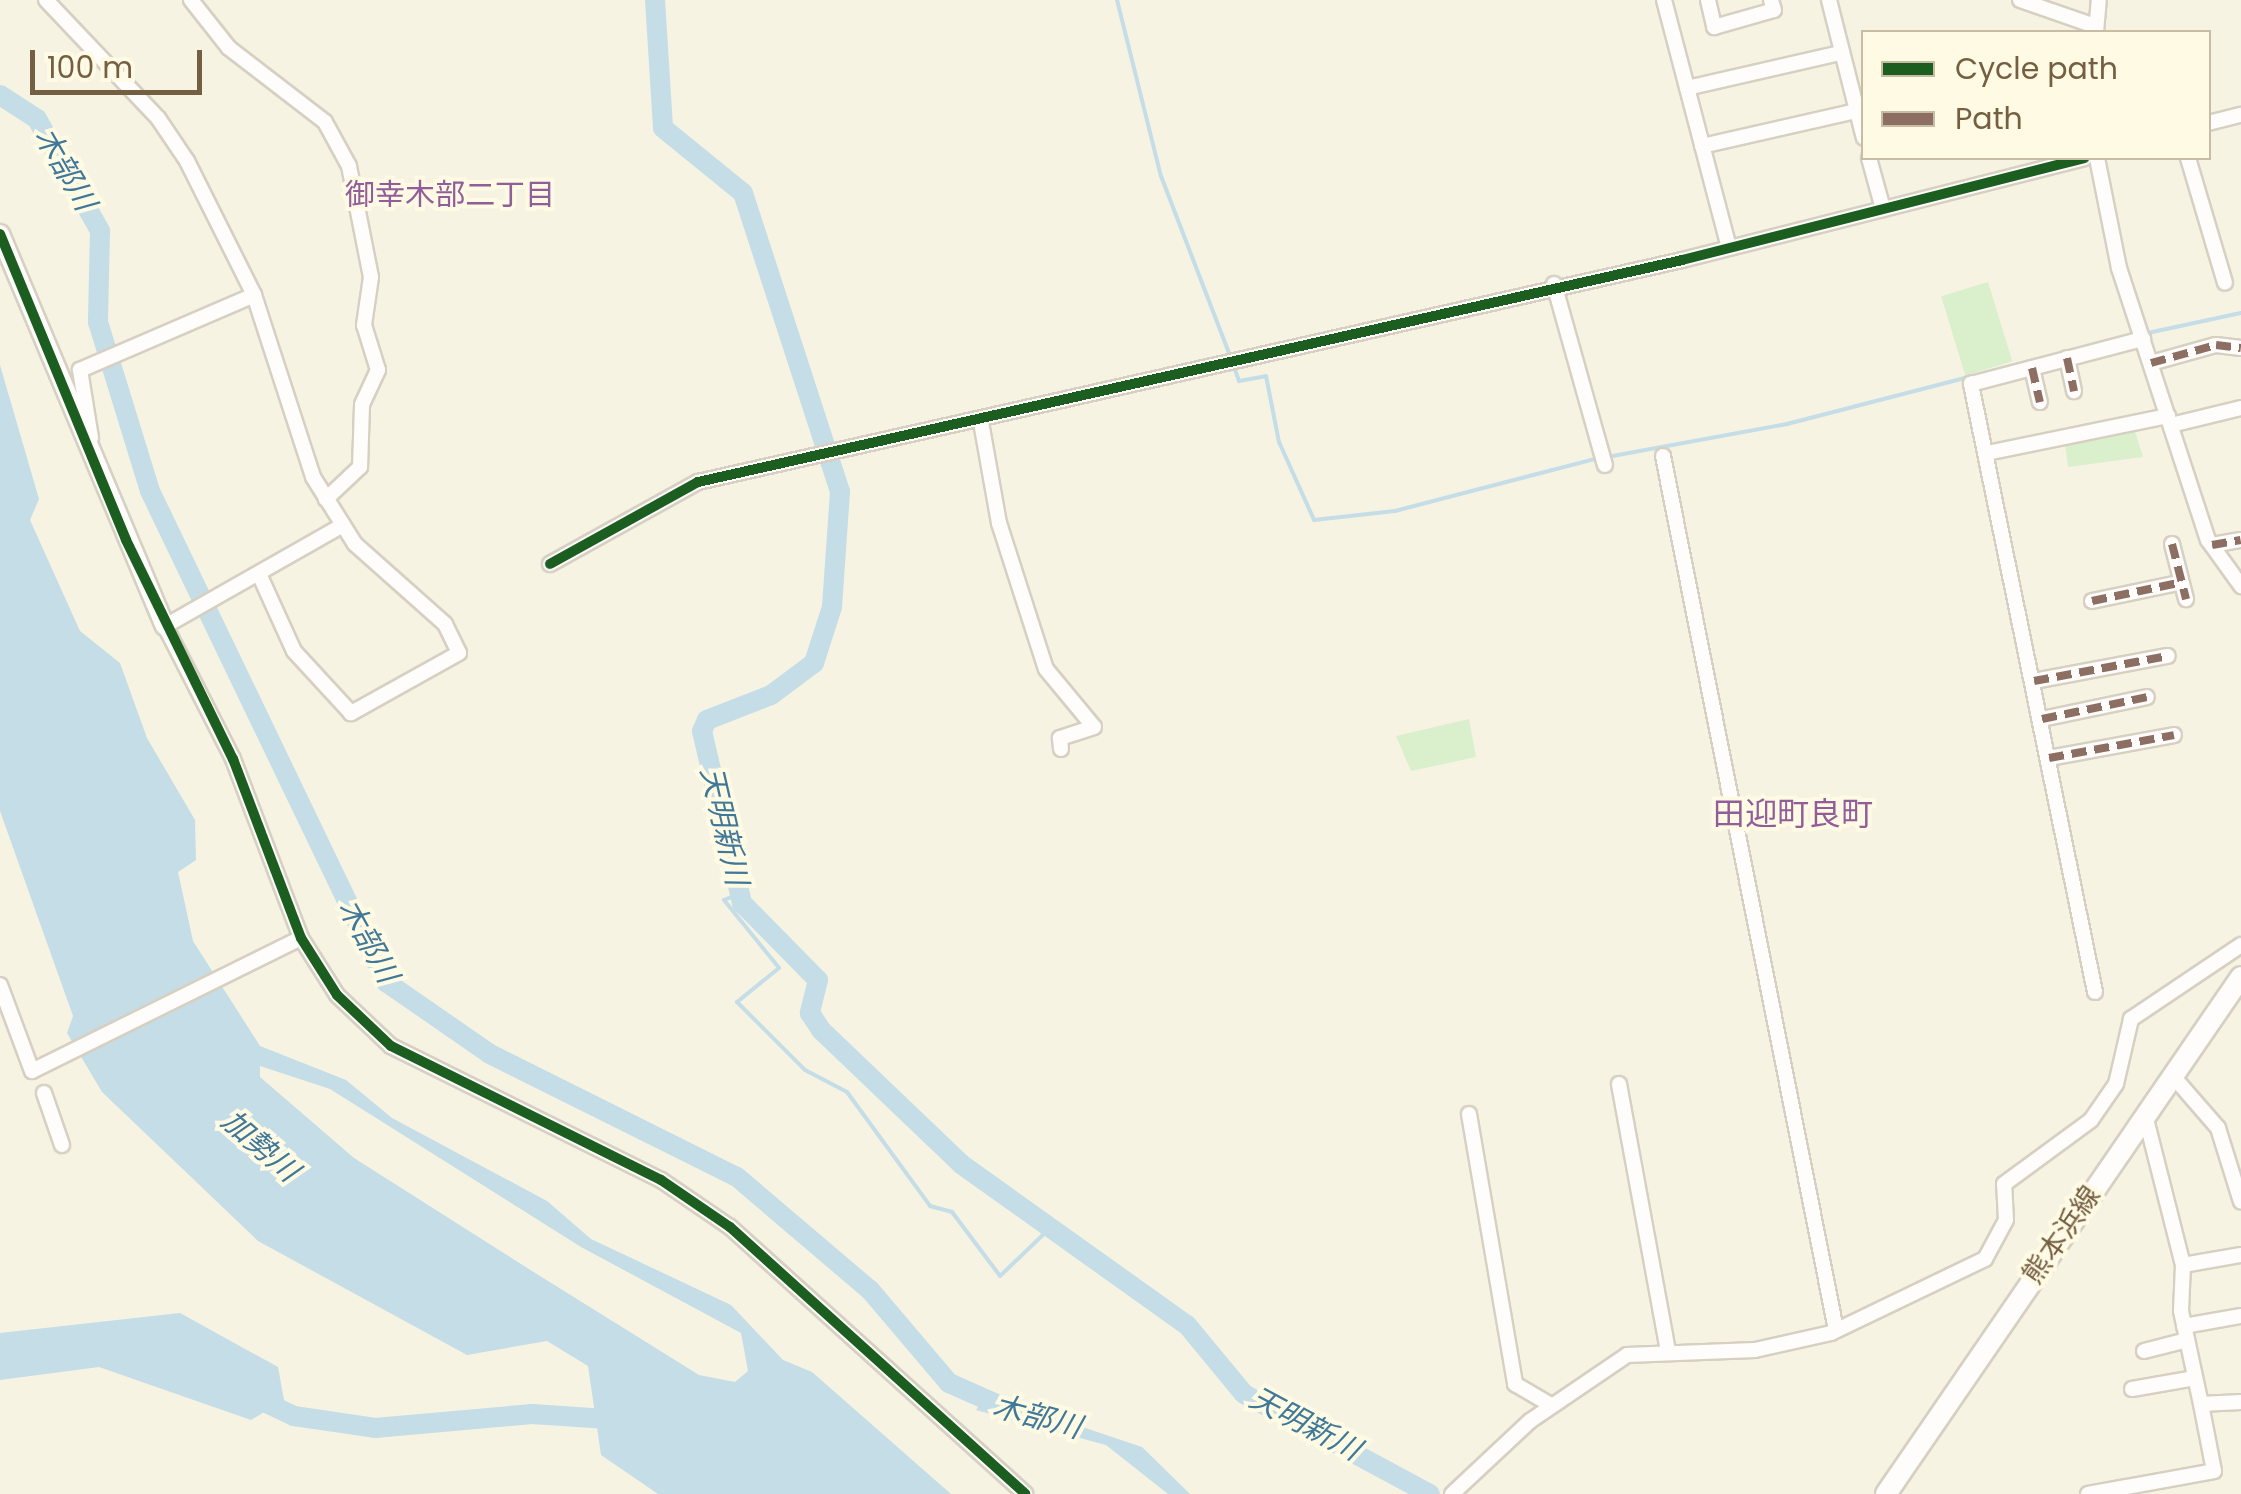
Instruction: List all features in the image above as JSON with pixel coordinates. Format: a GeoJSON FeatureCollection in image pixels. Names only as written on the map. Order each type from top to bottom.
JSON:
{"type":"FeatureCollection","features":[{"type":"Feature","properties":{"kind":"main road","name":"熊本浜線"},"geometry":{"type":"LineString","coordinates":[[1891,1488],[2241,977]]}},
{"type":"Feature","properties":{"kind":"street"},"geometry":{"type":"LineString","coordinates":[[46,0],[158,118],[225,223],[254,295],[293,429],[326,499],[343,524],[444,624],[459,653],[351,714],[294,651],[260,576]]}},
{"type":"Feature","properties":{"kind":"street"},"geometry":{"type":"LineString","coordinates":[[190,0],[229,48],[325,122],[349,166],[370,277],[364,325],[378,370],[362,405],[360,467],[326,499]]}},
{"type":"Feature","properties":{"kind":"street"},"geometry":{"type":"LineString","coordinates":[[1664,0],[1729,248]]}},
{"type":"Feature","properties":{"kind":"street"},"geometry":{"type":"LineString","coordinates":[[1708,0],[1714,27],[1774,10],[1771,0]]}},
{"type":"Feature","properties":{"kind":"street"},"geometry":{"type":"LineString","coordinates":[[1829,0],[1861,128]]}},
{"type":"Feature","properties":{"kind":"street"},"geometry":{"type":"LineString","coordinates":[[2020,0],[2096,29],[2099,0]]}},
{"type":"Feature","properties":{"kind":"street"},"geometry":{"type":"LineString","coordinates":[[1687,88],[1840,53]]}},
{"type":"Feature","properties":{"kind":"street"},"geometry":{"type":"LineString","coordinates":[[1702,146],[1856,110]]}},
{"type":"Feature","properties":{"kind":"street"},"geometry":{"type":"LineString","coordinates":[[2211,122],[2241,116]]}},
{"type":"Feature","properties":{"kind":"street"},"geometry":{"type":"LineString","coordinates":[[1870,160],[1883,209]]}},
{"type":"Feature","properties":{"kind":"street"},"geometry":{"type":"LineString","coordinates":[[550,564],[698,482],[832,449],[981,422],[1554,284],[1729,248],[2076,160]]}},
{"type":"Feature","properties":{"kind":"street"},"geometry":{"type":"LineString","coordinates":[[2098,160],[2142,336],[2212,545],[2241,586]]}},
{"type":"Feature","properties":{"kind":"street"},"geometry":{"type":"LineString","coordinates":[[2189,160],[2225,283]]}},
{"type":"Feature","properties":{"kind":"street"},"geometry":{"type":"LineString","coordinates":[[0,234],[166,626],[232,758],[294,940],[337,996],[391,1046],[661,1180],[730,1227],[1025,1494]]}},
{"type":"Feature","properties":{"kind":"street"},"geometry":{"type":"LineString","coordinates":[[1554,284],[1605,465]]}},
{"type":"Feature","properties":{"kind":"street"},"geometry":{"type":"LineString","coordinates":[[94,453],[80,370],[131,341],[254,295]]}},
{"type":"Feature","properties":{"kind":"street"},"geometry":{"type":"LineString","coordinates":[[2095,992],[1971,384],[2142,336]]}},
{"type":"Feature","properties":{"kind":"street"},"geometry":{"type":"LineString","coordinates":[[2151,363],[2216,345],[2241,348]]}},
{"type":"Feature","properties":{"kind":"street"},"geometry":{"type":"LineString","coordinates":[[2067,358],[2074,391]]}},
{"type":"Feature","properties":{"kind":"street"},"geometry":{"type":"LineString","coordinates":[[2032,368],[2040,402]]}},
{"type":"Feature","properties":{"kind":"street"},"geometry":{"type":"LineString","coordinates":[[1988,453],[2241,408]]}},
{"type":"Feature","properties":{"kind":"street"},"geometry":{"type":"LineString","coordinates":[[981,422],[999,523],[1046,669],[1094,727],[1060,738],[1060,748]]}},
{"type":"Feature","properties":{"kind":"street"},"geometry":{"type":"LineString","coordinates":[[1662,456],[1836,1330]]}},
{"type":"Feature","properties":{"kind":"street"},"geometry":{"type":"LineString","coordinates":[[166,626],[260,576],[343,524]]}},
{"type":"Feature","properties":{"kind":"street"},"geometry":{"type":"LineString","coordinates":[[2212,545],[2241,540]]}},
{"type":"Feature","properties":{"kind":"street"},"geometry":{"type":"LineString","coordinates":[[2172,544],[2178,583],[2186,599]]}},
{"type":"Feature","properties":{"kind":"street"},"geometry":{"type":"LineString","coordinates":[[2092,602],[2178,583]]}},
{"type":"Feature","properties":{"kind":"street"},"geometry":{"type":"LineString","coordinates":[[2034,680],[2168,656]]}},
{"type":"Feature","properties":{"kind":"street"},"geometry":{"type":"LineString","coordinates":[[2042,719],[2147,697]]}},
{"type":"Feature","properties":{"kind":"street"},"geometry":{"type":"LineString","coordinates":[[2050,758],[2174,735]]}},
{"type":"Feature","properties":{"kind":"street"},"geometry":{"type":"LineString","coordinates":[[0,985],[32,1072],[294,940]]}},
{"type":"Feature","properties":{"kind":"street"},"geometry":{"type":"LineString","coordinates":[[1452,1494],[1550,1405],[1628,1355],[1755,1350],[1836,1330],[1984,1259],[2006,1220],[2004,1184],[2092,1120],[2116,1084],[2130,1019],[2241,945]]}},
{"type":"Feature","properties":{"kind":"street"},"geometry":{"type":"LineString","coordinates":[[2172,1075],[2218,1128],[2241,1202]]}},
{"type":"Feature","properties":{"kind":"street"},"geometry":{"type":"LineString","coordinates":[[1618,1084],[1668,1352]]}},
{"type":"Feature","properties":{"kind":"street"},"geometry":{"type":"LineString","coordinates":[[44,1094],[62,1145]]}},
{"type":"Feature","properties":{"kind":"street"},"geometry":{"type":"LineString","coordinates":[[1469,1114],[1515,1384],[1550,1405]]}},
{"type":"Feature","properties":{"kind":"street"},"geometry":{"type":"LineString","coordinates":[[2088,1494],[2214,1471],[2186,1333],[2184,1265],[2145,1115]]}},
{"type":"Feature","properties":{"kind":"street"},"geometry":{"type":"LineString","coordinates":[[2184,1265],[2241,1255]]}},
{"type":"Feature","properties":{"kind":"street"},"geometry":{"type":"LineString","coordinates":[[2144,1351],[2241,1316]]}},
{"type":"Feature","properties":{"kind":"street"},"geometry":{"type":"LineString","coordinates":[[2132,1389],[2195,1378]]}},
{"type":"Feature","properties":{"kind":"street"},"geometry":{"type":"LineString","coordinates":[[2201,1404],[2241,1402]]}},
{"type":"Feature","properties":{"kind":"green space"},"geometry":{"type":"Polygon","coordinates":[[[1988,282],[2012,361],[1965,376],[1941,296],[1988,282]]]}},
{"type":"Feature","properties":{"kind":"green space"},"geometry":{"type":"Polygon","coordinates":[[[2134,428],[2143,457],[2068,467],[2065,443],[2134,428]]]}},
{"type":"Feature","properties":{"kind":"green space"},"geometry":{"type":"Polygon","coordinates":[[[1469,719],[1476,757],[1411,771],[1396,736],[1469,719]]]}},
{"type":"Feature","properties":{"kind":"water"},"geometry":{"type":"Polygon","coordinates":[[[0,365],[39,499],[30,520],[80,631],[120,663],[147,738],[195,820],[196,860],[178,872],[193,941],[260,1046],[346,1080],[392,1118],[547,1201],[591,1239],[731,1305],[783,1360],[812,1372],[951,1494],[658,1494],[601,1455],[588,1366],[547,1341],[467,1355],[258,1241],[102,1092],[67,1033],[73,1016],[0,811],[0,365]],[[260,1066],[260,1077],[354,1158],[532,1271],[699,1375],[735,1382],[748,1371],[741,1333],[581,1247],[330,1089],[260,1066]]]}},
{"type":"Feature","properties":{"kind":"water"},"geometry":{"type":"Polygon","coordinates":[[[180,1313],[278,1367],[284,1400],[251,1420],[99,1367],[0,1380],[0,1333],[180,1313]]]}},
{"type":"Feature","properties":{"kind":"water"},"geometry":{"type":"Polygon","coordinates":[[[987,1395],[1142,1447],[1190,1494],[1168,1494],[1106,1445],[976,1410],[987,1395]]]}},
{"type":"Feature","properties":{"kind":"waterway","name":"天明新川"},"geometry":{"type":"LineString","coordinates":[[655,0],[663,128],[743,193],[840,492],[832,607],[814,663],[771,695],[707,720],[702,731],[742,903],[818,980],[810,1013],[821,1030],[961,1164],[1187,1325],[1244,1394],[1430,1494]]}},
{"type":"Feature","properties":{"kind":"waterway"},"geometry":{"type":"LineString","coordinates":[[1117,0],[1161,176],[1231,358]]}},
{"type":"Feature","properties":{"kind":"waterway","name":"木部川"},"geometry":{"type":"LineString","coordinates":[[0,95],[37,119],[100,231],[98,322],[150,491],[386,982],[490,1054],[737,1177],[870,1290],[949,1383],[1008,1409]]}},
{"type":"Feature","properties":{"kind":"waterway"},"geometry":{"type":"LineString","coordinates":[[2143,334],[2241,313]]}},
{"type":"Feature","properties":{"kind":"waterway"},"geometry":{"type":"LineString","coordinates":[[1607,457],[1787,424],[2085,347]]}},
{"type":"Feature","properties":{"kind":"waterway"},"geometry":{"type":"LineString","coordinates":[[1234,367],[1239,381],[1266,376],[1279,442],[1314,520],[1395,511],[1598,458]]}},
{"type":"Feature","properties":{"kind":"waterway"},"geometry":{"type":"LineString","coordinates":[[742,893],[724,900],[779,968],[737,1002],[805,1070],[847,1092],[930,1206],[952,1212],[1000,1276],[1047,1231]]}},
{"type":"Feature","properties":{"kind":"waterway","name":"加勢川"},"geometry":{"type":"LineString","coordinates":[[249,1395],[294,1416],[375,1428],[532,1414],[623,1420]]}},
{"type":"Feature","properties":{"kind":"marked path"},"geometry":{"type":"LineString","coordinates":[[2151,363],[2216,345],[2241,348]]}},
{"type":"Feature","properties":{"kind":"marked path"},"geometry":{"type":"LineString","coordinates":[[2067,358],[2074,391]]}},
{"type":"Feature","properties":{"kind":"marked path"},"geometry":{"type":"LineString","coordinates":[[2032,368],[2040,402]]}},
{"type":"Feature","properties":{"kind":"marked path"},"geometry":{"type":"LineString","coordinates":[[2212,545],[2241,540]]}},
{"type":"Feature","properties":{"kind":"marked path"},"geometry":{"type":"LineString","coordinates":[[2172,544],[2186,599]]}},
{"type":"Feature","properties":{"kind":"marked path"},"geometry":{"type":"LineString","coordinates":[[2092,601],[2178,583]]}},
{"type":"Feature","properties":{"kind":"marked path"},"geometry":{"type":"LineString","coordinates":[[2034,681],[2168,656]]}},
{"type":"Feature","properties":{"kind":"marked path"},"geometry":{"type":"LineString","coordinates":[[2042,719],[2147,697]]}},
{"type":"Feature","properties":{"kind":"marked path"},"geometry":{"type":"LineString","coordinates":[[2049,758],[2174,735]]}},
{"type":"Feature","properties":{"kind":"cycle path"},"geometry":{"type":"LineString","coordinates":[[550,564],[698,482],[1682,260],[2076,160]]}},
{"type":"Feature","properties":{"kind":"cycle path"},"geometry":{"type":"LineString","coordinates":[[0,234],[126,540],[233,759],[301,938],[337,995],[391,1046],[661,1180],[730,1227],[1025,1494]]}},
{"type":"Feature","properties":{"kind":"district","name":"御幸木部二丁目"},"geometry":{"type":"Point","coordinates":[450,195]}},
{"type":"Feature","properties":{"kind":"district","name":"田迎町良町"},"geometry":{"type":"Point","coordinates":[1793,814]}}]}
